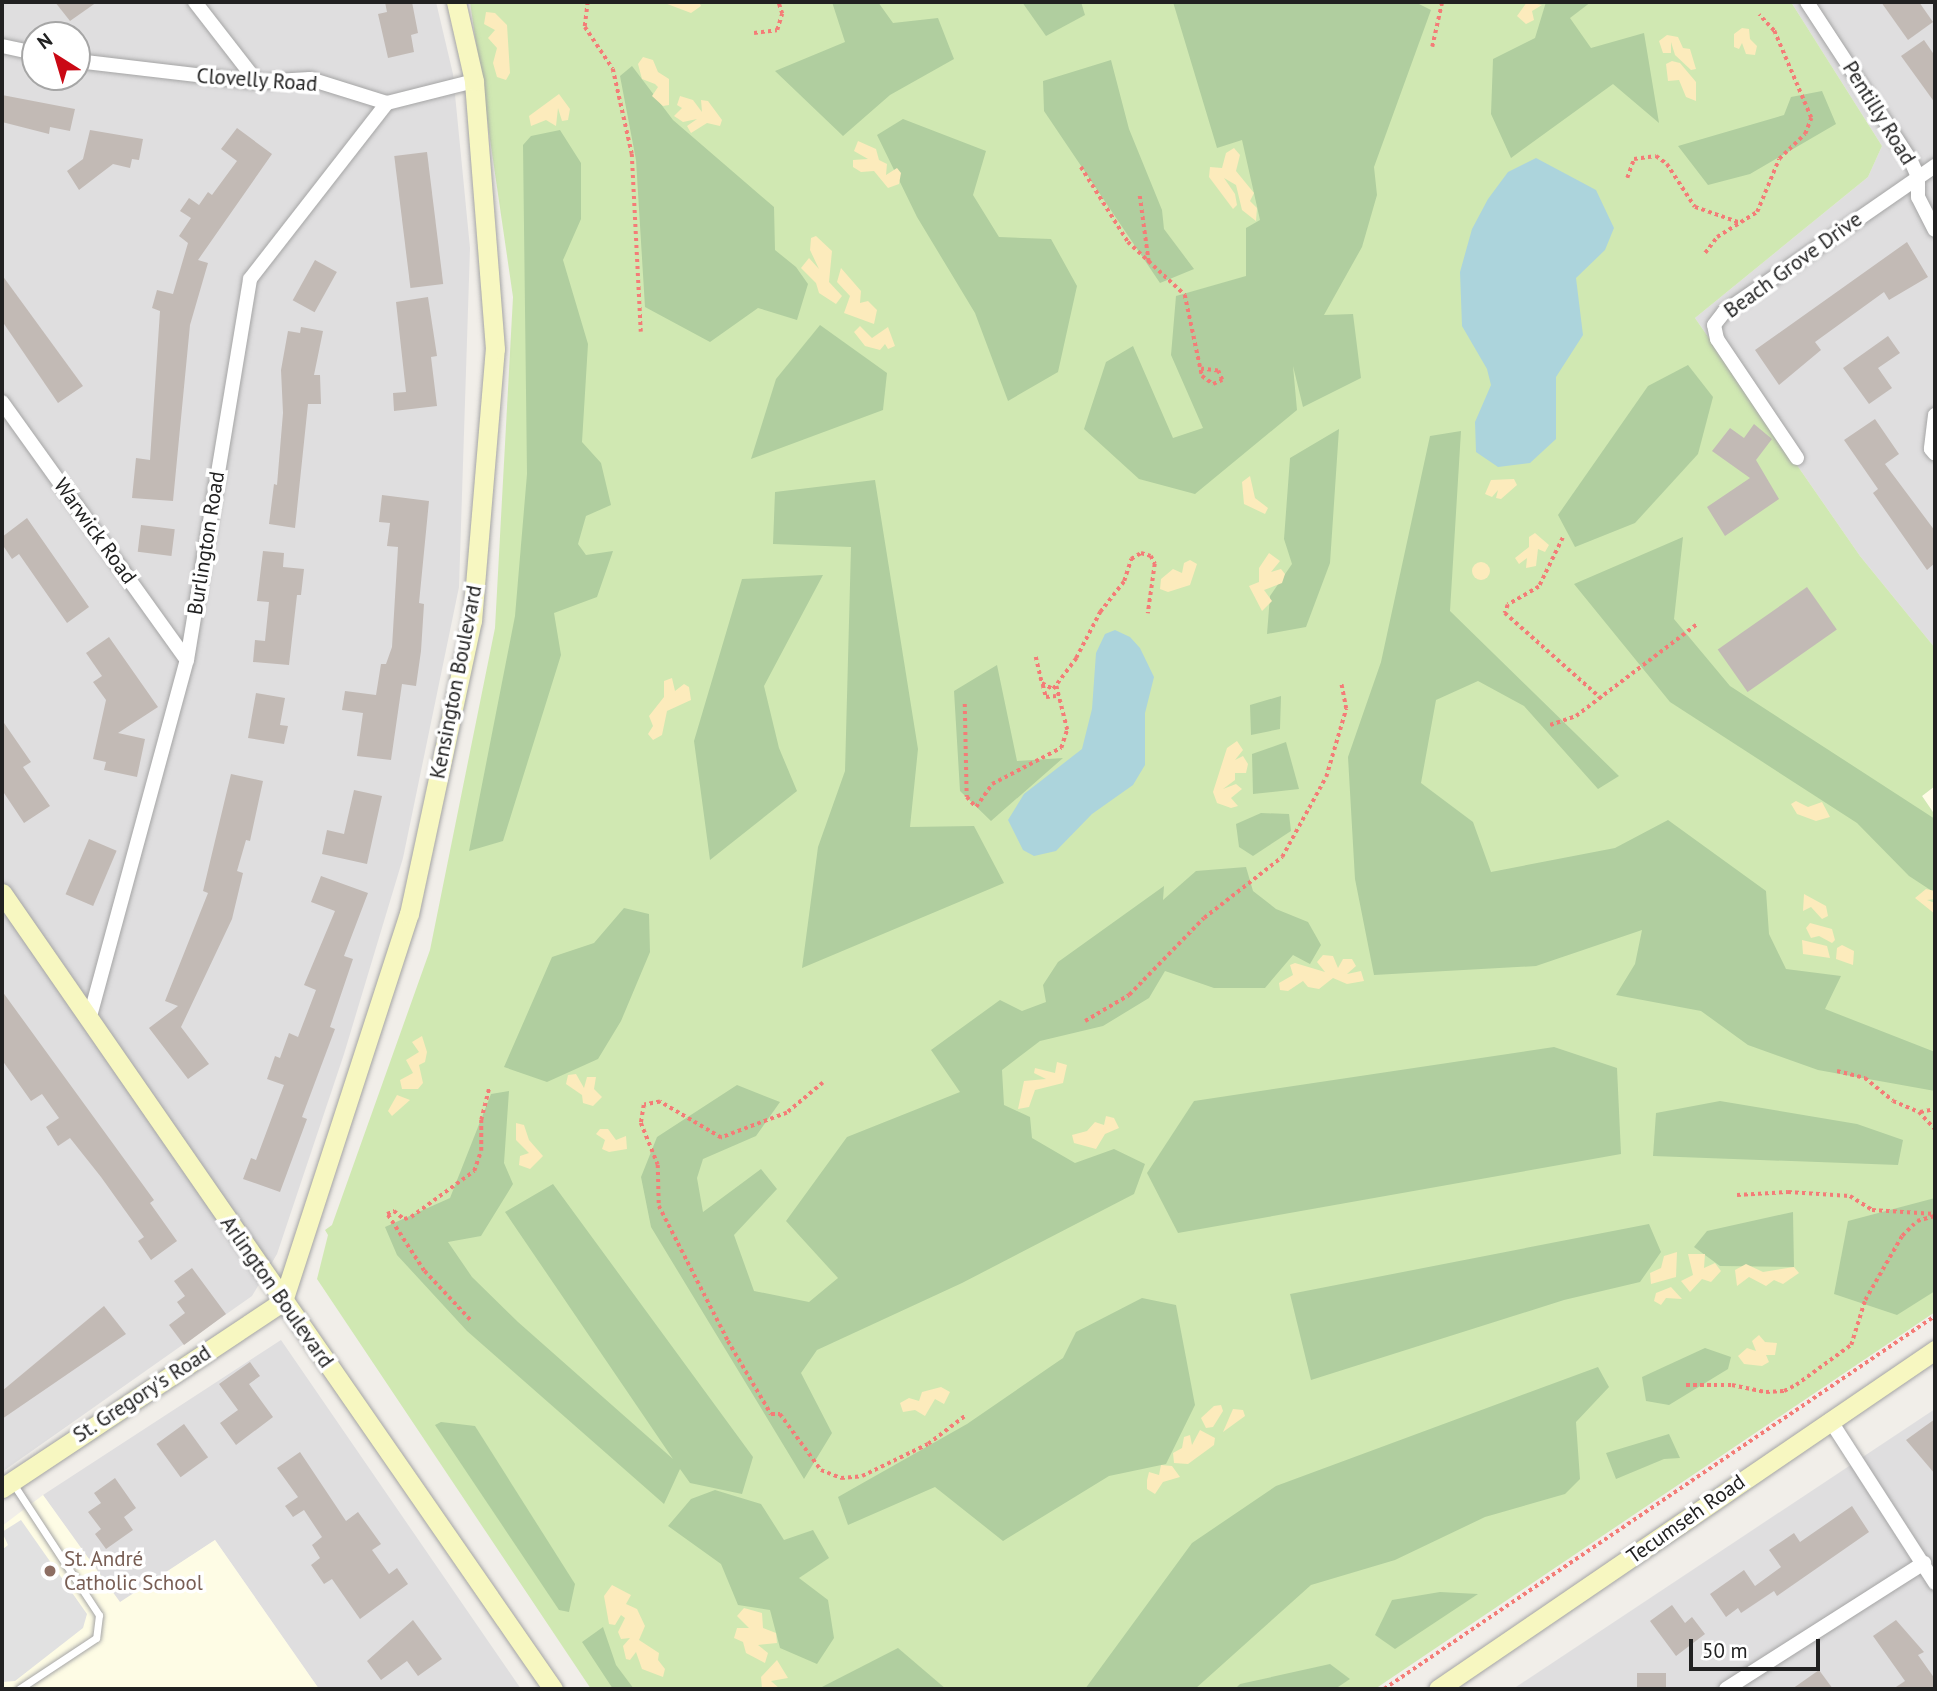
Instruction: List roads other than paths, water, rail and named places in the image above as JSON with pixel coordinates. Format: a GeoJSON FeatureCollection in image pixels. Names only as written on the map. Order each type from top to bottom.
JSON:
{"type":"FeatureCollection","features":[{"type":"Feature","properties":{"kind":"street"},"geometry":{"type":"LineString","coordinates":[[195,2],[257,82]]}},
{"type":"Feature","properties":{"kind":"street","name":"Kensington Boulevard"},"geometry":{"type":"LineString","coordinates":[[283,1301],[409,914],[472,621],[495,349],[474,81],[456,2]]}},
{"type":"Feature","properties":{"kind":"street","name":"Pentilly Road"},"geometry":{"type":"LineString","coordinates":[[1807,2],[1918,177],[1917,197],[1935,230]]}},
{"type":"Feature","properties":{"kind":"street"},"geometry":{"type":"LineString","coordinates":[[2,46],[21,50]]}},
{"type":"Feature","properties":{"kind":"street","name":"Clovelly Road"},"geometry":{"type":"LineString","coordinates":[[91,63],[257,82],[310,79],[387,103]]}},
{"type":"Feature","properties":{"kind":"street"},"geometry":{"type":"LineString","coordinates":[[387,103],[474,81]]}},
{"type":"Feature","properties":{"kind":"street","name":"Burlington Road"},"geometry":{"type":"LineString","coordinates":[[89,1020],[187,660],[250,279],[387,103]]}},
{"type":"Feature","properties":{"kind":"street","name":"Beach Grove Drive"},"geometry":{"type":"LineString","coordinates":[[1797,458],[1717,340],[1714,325],[1724,312],[1935,166]]}},
{"type":"Feature","properties":{"kind":"street","name":"Warwick Road"},"geometry":{"type":"LineString","coordinates":[[2,402],[187,660]]}},
{"type":"Feature","properties":{"kind":"street"},"geometry":{"type":"LineString","coordinates":[[1935,415],[1931,449],[1935,454]]}},
{"type":"Feature","properties":{"kind":"street","name":"Arlington Boulevard"},"geometry":{"type":"LineString","coordinates":[[2,893],[553,1689]]}},
{"type":"Feature","properties":{"kind":"street","name":"St. Gregory's Road"},"geometry":{"type":"LineString","coordinates":[[6,1485],[283,1301]]}},
{"type":"Feature","properties":{"kind":"street","name":"Tecumseh Road"},"geometry":{"type":"LineString","coordinates":[[1443,1688],[1935,1350]]}},
{"type":"Feature","properties":{"kind":"street"},"geometry":{"type":"LineString","coordinates":[[1830,1420],[1935,1583]]}},
{"type":"Feature","properties":{"kind":"street"},"geometry":{"type":"LineString","coordinates":[[1726,1689],[1924,1563]]}},
{"type":"Feature","properties":{"kind":"lane"},"geometry":{"type":"LineString","coordinates":[[6,1485],[99,1615],[96,1638],[19,1689]]}},
{"type":"Feature","properties":{"kind":"water"},"geometry":{"type":"Polygon","coordinates":[[[1536,158],[1596,190],[1614,228],[1605,250],[1576,278],[1583,335],[1556,377],[1556,439],[1530,463],[1498,467],[1476,452],[1475,422],[1491,385],[1487,369],[1462,326],[1460,272],[1472,229],[1488,199],[1508,172],[1536,158]]]}},
{"type":"Feature","properties":{"kind":"water"},"geometry":{"type":"Polygon","coordinates":[[[1115,630],[1130,637],[1140,648],[1154,677],[1145,713],[1145,765],[1133,785],[1092,814],[1056,851],[1034,856],[1023,850],[1008,820],[1024,794],[1082,749],[1092,709],[1096,653],[1105,634],[1115,630]]]}},
{"type":"Feature","properties":{"kind":"place","name":"St. André Catholic School"},"geometry":{"type":"Point","coordinates":[50,1571]}}]}
